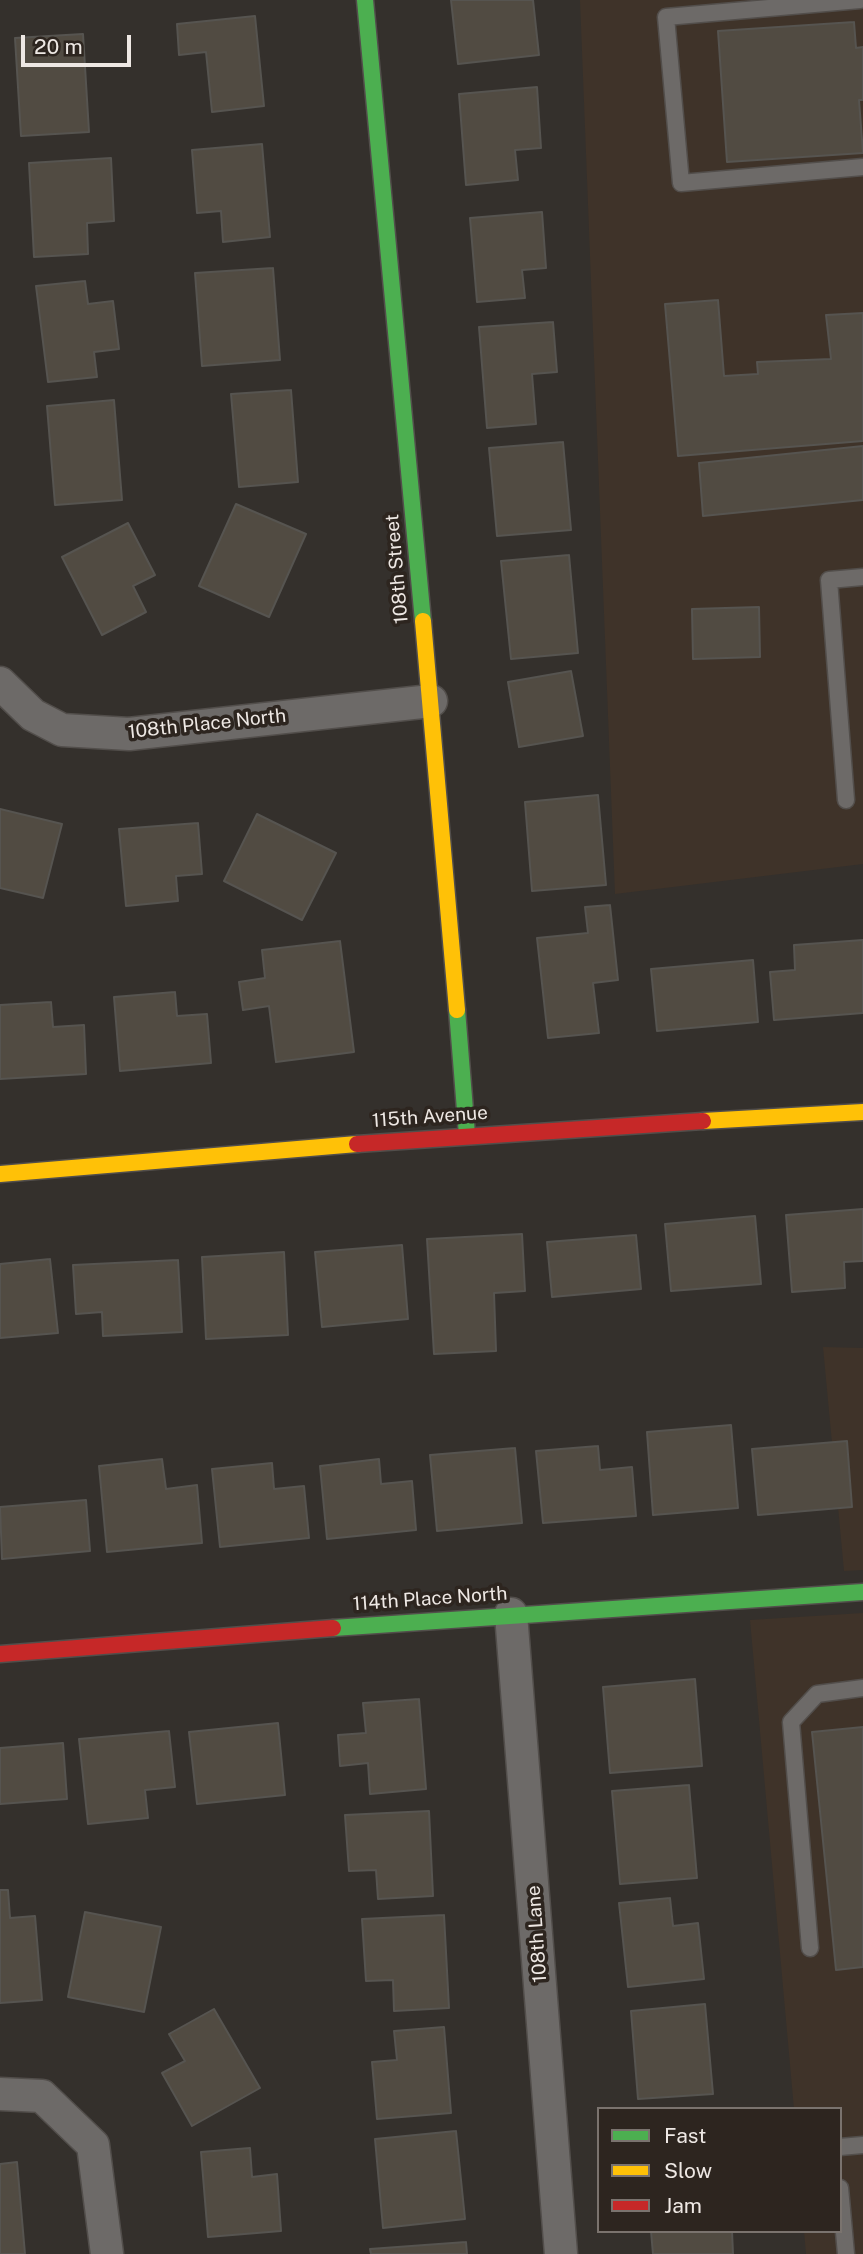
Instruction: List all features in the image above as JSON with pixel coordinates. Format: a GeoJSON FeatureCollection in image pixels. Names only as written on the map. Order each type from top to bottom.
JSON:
{"type":"FeatureCollection","features":[{"type":"Feature","properties":{"kind":"street","name":"108th Street"},"geometry":{"type":"LineString","coordinates":[[365,0],[431,701],[467,1135]]}},
{"type":"Feature","properties":{"kind":"street","name":"108th Place North"},"geometry":{"type":"LineString","coordinates":[[0,683],[33,715],[62,730],[129,734],[431,701]]}},
{"type":"Feature","properties":{"kind":"street","name":"115th Avenue"},"geometry":{"type":"LineString","coordinates":[[0,1174],[467,1135],[863,1112]]}},
{"type":"Feature","properties":{"kind":"street","name":"114th Place North"},"geometry":{"type":"LineString","coordinates":[[0,1654],[511,1614],[863,1592]]}},
{"type":"Feature","properties":{"kind":"street","name":"108th Lane"},"geometry":{"type":"LineString","coordinates":[[511,1614],[561,2254]]}},
{"type":"Feature","properties":{"kind":"street"},"geometry":{"type":"LineString","coordinates":[[0,2094],[42,2096],[93,2145],[107,2254]]}},
{"type":"Feature","properties":{"kind":"lane"},"geometry":{"type":"LineString","coordinates":[[860,0],[666,18],[681,183],[863,167]]}},
{"type":"Feature","properties":{"kind":"lane"},"geometry":{"type":"LineString","coordinates":[[846,800],[829,580],[863,577]]}},
{"type":"Feature","properties":{"kind":"lane"},"geometry":{"type":"LineString","coordinates":[[810,1948],[791,1722],[817,1694],[863,1688]]}},
{"type":"Feature","properties":{"kind":"lane"},"geometry":{"type":"LineString","coordinates":[[842,2147],[863,2145]]}},
{"type":"Feature","properties":{"kind":"lane"},"geometry":{"type":"LineString","coordinates":[[842,2210],[846,2254]]}},
{"type":"Feature","properties":{"kind":"shaded area"},"geometry":{"type":"Polygon","coordinates":[[[580,0],[863,0],[863,864],[615,894],[580,0]]]}},
{"type":"Feature","properties":{"kind":"shaded area"},"geometry":{"type":"Polygon","coordinates":[[[823,1347],[863,1348],[863,1570],[844,1571],[823,1347]]]}},
{"type":"Feature","properties":{"kind":"shaded area"},"geometry":{"type":"Polygon","coordinates":[[[863,1613],[863,2254],[806,2254],[804,2233],[842,2233],[842,2107],[794,2107],[750,1620],[863,1613]]]}},
{"type":"Feature","properties":{"kind":"building"},"geometry":{"type":"Polygon","coordinates":[[[451,0],[533,0],[539,55],[458,64],[451,0]]]}},
{"type":"Feature","properties":{"kind":"building"},"geometry":{"type":"Polygon","coordinates":[[[255,16],[264,106],[212,112],[206,52],[179,55],[177,24],[255,16]]]}},
{"type":"Feature","properties":{"kind":"building"},"geometry":{"type":"Polygon","coordinates":[[[854,22],[856,48],[863,47],[863,100],[859,100],[863,153],[727,162],[718,31],[854,22]]]}},
{"type":"Feature","properties":{"kind":"building"},"geometry":{"type":"Polygon","coordinates":[[[83,34],[89,132],[21,136],[15,38],[83,34]]]}},
{"type":"Feature","properties":{"kind":"building"},"geometry":{"type":"Polygon","coordinates":[[[537,87],[541,148],[515,150],[518,180],[466,185],[459,94],[537,87]]]}},
{"type":"Feature","properties":{"kind":"building"},"geometry":{"type":"Polygon","coordinates":[[[262,144],[270,237],[223,242],[221,211],[197,213],[192,150],[262,144]]]}},
{"type":"Feature","properties":{"kind":"building"},"geometry":{"type":"Polygon","coordinates":[[[111,158],[114,221],[87,223],[88,254],[34,257],[29,163],[111,158]]]}},
{"type":"Feature","properties":{"kind":"building"},"geometry":{"type":"Polygon","coordinates":[[[542,212],[546,268],[522,270],[525,298],[477,302],[470,218],[542,212]]]}},
{"type":"Feature","properties":{"kind":"building"},"geometry":{"type":"Polygon","coordinates":[[[273,268],[280,360],[202,366],[195,273],[273,268]]]}},
{"type":"Feature","properties":{"kind":"building"},"geometry":{"type":"Polygon","coordinates":[[[85,281],[88,304],[113,301],[119,349],[94,352],[97,377],[48,382],[36,286],[85,281]]]}},
{"type":"Feature","properties":{"kind":"building"},"geometry":{"type":"Polygon","coordinates":[[[718,300],[724,376],[758,374],[757,362],[831,359],[826,315],[863,313],[863,441],[678,456],[665,304],[718,300]]]}},
{"type":"Feature","properties":{"kind":"building"},"geometry":{"type":"Polygon","coordinates":[[[553,322],[557,372],[532,374],[536,424],[487,428],[479,327],[553,322]]]}},
{"type":"Feature","properties":{"kind":"building"},"geometry":{"type":"Polygon","coordinates":[[[291,390],[298,482],[239,487],[231,394],[291,390]]]}},
{"type":"Feature","properties":{"kind":"building"},"geometry":{"type":"Polygon","coordinates":[[[114,400],[122,500],[55,505],[47,406],[114,400]]]}},
{"type":"Feature","properties":{"kind":"building"},"geometry":{"type":"Polygon","coordinates":[[[563,442],[571,530],[497,536],[489,448],[563,442]]]}},
{"type":"Feature","properties":{"kind":"building"},"geometry":{"type":"Polygon","coordinates":[[[863,446],[863,500],[703,516],[699,463],[863,446]]]}},
{"type":"Feature","properties":{"kind":"building"},"geometry":{"type":"Polygon","coordinates":[[[236,504],[306,534],[269,617],[199,586],[236,504]]]}},
{"type":"Feature","properties":{"kind":"building"},"geometry":{"type":"Polygon","coordinates":[[[128,523],[155,575],[133,586],[146,612],[102,635],[62,557],[128,523]]]}},
{"type":"Feature","properties":{"kind":"building"},"geometry":{"type":"Polygon","coordinates":[[[569,555],[578,653],[511,659],[501,561],[569,555]]]}},
{"type":"Feature","properties":{"kind":"building"},"geometry":{"type":"Polygon","coordinates":[[[759,607],[760,657],[693,659],[692,609],[759,607]]]}},
{"type":"Feature","properties":{"kind":"building"},"geometry":{"type":"Polygon","coordinates":[[[571,671],[583,736],[519,747],[508,682],[571,671]]]}},
{"type":"Feature","properties":{"kind":"building"},"geometry":{"type":"Polygon","coordinates":[[[598,795],[606,885],[532,891],[525,802],[598,795]]]}},
{"type":"Feature","properties":{"kind":"building"},"geometry":{"type":"Polygon","coordinates":[[[0,809],[62,824],[43,898],[0,888],[0,809]]]}},
{"type":"Feature","properties":{"kind":"building"},"geometry":{"type":"Polygon","coordinates":[[[257,814],[336,853],[302,920],[224,881],[257,814]]]}},
{"type":"Feature","properties":{"kind":"building"},"geometry":{"type":"Polygon","coordinates":[[[198,823],[202,874],[176,876],[178,901],[126,906],[119,829],[198,823]]]}},
{"type":"Feature","properties":{"kind":"building"},"geometry":{"type":"Polygon","coordinates":[[[610,905],[618,980],[593,983],[599,1033],[548,1038],[537,938],[588,933],[585,907],[610,905]]]}},
{"type":"Feature","properties":{"kind":"building"},"geometry":{"type":"Polygon","coordinates":[[[863,940],[863,1013],[774,1020],[770,972],[795,970],[794,945],[863,940]]]}},
{"type":"Feature","properties":{"kind":"building"},"geometry":{"type":"Polygon","coordinates":[[[340,941],[354,1052],[276,1062],[269,1006],[243,1010],[239,982],[265,978],[262,950],[340,941]]]}},
{"type":"Feature","properties":{"kind":"building"},"geometry":{"type":"Polygon","coordinates":[[[753,960],[758,1022],[657,1031],[651,969],[753,960]]]}},
{"type":"Feature","properties":{"kind":"building"},"geometry":{"type":"Polygon","coordinates":[[[175,992],[177,1016],[207,1014],[211,1063],[120,1071],[114,997],[175,992]]]}},
{"type":"Feature","properties":{"kind":"building"},"geometry":{"type":"Polygon","coordinates":[[[51,1002],[53,1027],[84,1025],[86,1074],[0,1079],[0,1005],[51,1002]]]}},
{"type":"Feature","properties":{"kind":"building"},"geometry":{"type":"Polygon","coordinates":[[[863,1209],[863,1261],[844,1262],[845,1288],[792,1292],[786,1215],[863,1209]]]}},
{"type":"Feature","properties":{"kind":"building"},"geometry":{"type":"Polygon","coordinates":[[[755,1216],[761,1284],[671,1291],[665,1224],[755,1216]]]}},
{"type":"Feature","properties":{"kind":"building"},"geometry":{"type":"Polygon","coordinates":[[[522,1234],[525,1291],[494,1293],[496,1351],[434,1354],[427,1239],[522,1234]]]}},
{"type":"Feature","properties":{"kind":"building"},"geometry":{"type":"Polygon","coordinates":[[[636,1235],[641,1289],[552,1297],[547,1242],[636,1235]]]}},
{"type":"Feature","properties":{"kind":"building"},"geometry":{"type":"Polygon","coordinates":[[[402,1245],[408,1319],[322,1327],[315,1252],[402,1245]]]}},
{"type":"Feature","properties":{"kind":"building"},"geometry":{"type":"Polygon","coordinates":[[[284,1252],[288,1335],[206,1339],[202,1257],[284,1252]]]}},
{"type":"Feature","properties":{"kind":"building"},"geometry":{"type":"Polygon","coordinates":[[[50,1259],[58,1333],[0,1338],[0,1264],[50,1259]]]}},
{"type":"Feature","properties":{"kind":"building"},"geometry":{"type":"Polygon","coordinates":[[[178,1260],[182,1332],[103,1336],[102,1312],[76,1314],[73,1265],[178,1260]]]}},
{"type":"Feature","properties":{"kind":"building"},"geometry":{"type":"Polygon","coordinates":[[[731,1425],[738,1508],[653,1515],[647,1432],[731,1425]]]}},
{"type":"Feature","properties":{"kind":"building"},"geometry":{"type":"Polygon","coordinates":[[[847,1441],[852,1507],[758,1515],[752,1449],[847,1441]]]}},
{"type":"Feature","properties":{"kind":"building"},"geometry":{"type":"Polygon","coordinates":[[[598,1446],[600,1470],[632,1467],[636,1516],[543,1523],[536,1451],[598,1446]]]}},
{"type":"Feature","properties":{"kind":"building"},"geometry":{"type":"Polygon","coordinates":[[[515,1448],[522,1523],[437,1531],[430,1455],[515,1448]]]}},
{"type":"Feature","properties":{"kind":"building"},"geometry":{"type":"Polygon","coordinates":[[[162,1459],[166,1489],[197,1485],[202,1543],[107,1552],[99,1466],[162,1459]]]}},
{"type":"Feature","properties":{"kind":"building"},"geometry":{"type":"Polygon","coordinates":[[[379,1459],[381,1484],[412,1481],[416,1530],[327,1539],[320,1466],[379,1459]]]}},
{"type":"Feature","properties":{"kind":"building"},"geometry":{"type":"Polygon","coordinates":[[[272,1463],[274,1489],[304,1486],[309,1538],[220,1547],[212,1469],[272,1463]]]}},
{"type":"Feature","properties":{"kind":"building"},"geometry":{"type":"Polygon","coordinates":[[[86,1500],[90,1551],[2,1559],[0,1507],[86,1500]]]}},
{"type":"Feature","properties":{"kind":"building"},"geometry":{"type":"Polygon","coordinates":[[[695,1679],[702,1766],[610,1773],[603,1687],[695,1679]]]}},
{"type":"Feature","properties":{"kind":"building"},"geometry":{"type":"Polygon","coordinates":[[[419,1699],[426,1789],[370,1794],[368,1763],[340,1766],[338,1735],[366,1733],[363,1703],[419,1699]]]}},
{"type":"Feature","properties":{"kind":"building"},"geometry":{"type":"Polygon","coordinates":[[[278,1723],[285,1795],[197,1804],[189,1732],[278,1723]]]}},
{"type":"Feature","properties":{"kind":"building"},"geometry":{"type":"Polygon","coordinates":[[[863,1727],[863,1967],[836,1970],[812,1732],[863,1727]]]}},
{"type":"Feature","properties":{"kind":"building"},"geometry":{"type":"Polygon","coordinates":[[[169,1731],[175,1787],[145,1790],[148,1818],[88,1824],[79,1739],[169,1731]]]}},
{"type":"Feature","properties":{"kind":"building"},"geometry":{"type":"Polygon","coordinates":[[[63,1743],[67,1799],[0,1804],[0,1748],[63,1743]]]}},
{"type":"Feature","properties":{"kind":"building"},"geometry":{"type":"Polygon","coordinates":[[[689,1785],[697,1878],[620,1884],[612,1791],[689,1785]]]}},
{"type":"Feature","properties":{"kind":"building"},"geometry":{"type":"Polygon","coordinates":[[[429,1811],[433,1896],[378,1899],[376,1870],[349,1871],[345,1815],[429,1811]]]}},
{"type":"Feature","properties":{"kind":"building"},"geometry":{"type":"Polygon","coordinates":[[[0,1890],[8,1890],[10,1918],[35,1916],[42,2000],[0,2003],[0,1890]]]}},
{"type":"Feature","properties":{"kind":"building"},"geometry":{"type":"Polygon","coordinates":[[[670,1898],[673,1926],[698,1923],[704,1979],[628,1987],[619,1903],[670,1898]]]}},
{"type":"Feature","properties":{"kind":"building"},"geometry":{"type":"Polygon","coordinates":[[[85,1912],[161,1927],[144,2012],[68,1997],[85,1912]]]}},
{"type":"Feature","properties":{"kind":"building"},"geometry":{"type":"Polygon","coordinates":[[[444,1915],[449,2008],[394,2011],[393,1980],[366,1981],[362,1919],[444,1915]]]}},
{"type":"Feature","properties":{"kind":"building"},"geometry":{"type":"Polygon","coordinates":[[[705,2004],[713,2094],[638,2099],[631,2011],[705,2004]]]}},
{"type":"Feature","properties":{"kind":"building"},"geometry":{"type":"Polygon","coordinates":[[[214,2009],[260,2088],[192,2126],[162,2073],[185,2061],[169,2034],[214,2009]]]}},
{"type":"Feature","properties":{"kind":"building"},"geometry":{"type":"Polygon","coordinates":[[[444,2027],[451,2113],[377,2119],[372,2062],[397,2060],[394,2031],[444,2027]]]}},
{"type":"Feature","properties":{"kind":"building"},"geometry":{"type":"Polygon","coordinates":[[[456,2131],[465,2219],[383,2228],[375,2139],[456,2131]]]}},
{"type":"Feature","properties":{"kind":"building"},"geometry":{"type":"Polygon","coordinates":[[[250,2148],[252,2177],[277,2174],[281,2231],[208,2237],[201,2152],[250,2148]]]}},
{"type":"Feature","properties":{"kind":"building"},"geometry":{"type":"Polygon","coordinates":[[[17,2162],[25,2254],[0,2254],[0,2164],[17,2162]]]}},
{"type":"Feature","properties":{"kind":"building"},"geometry":{"type":"Polygon","coordinates":[[[651,2233],[732,2233],[733,2254],[653,2254],[651,2233]]]}},
{"type":"Feature","properties":{"kind":"building"},"geometry":{"type":"Polygon","coordinates":[[[466,2242],[467,2254],[371,2254],[370,2249],[466,2242]]]}},
{"type":"Feature","properties":{"kind":"traffic: fast"},"geometry":{"type":"LineString","coordinates":[[365,0],[423,621]]}},
{"type":"Feature","properties":{"kind":"traffic: fast"},"geometry":{"type":"LineString","coordinates":[[457,1010],[467,1135]]}},
{"type":"Feature","properties":{"kind":"traffic: fast"},"geometry":{"type":"LineString","coordinates":[[333,1628],[863,1592]]}},
{"type":"Feature","properties":{"kind":"traffic: slow"},"geometry":{"type":"LineString","coordinates":[[423,621],[457,1010]]}},
{"type":"Feature","properties":{"kind":"traffic: slow"},"geometry":{"type":"LineString","coordinates":[[703,1121],[863,1112]]}},
{"type":"Feature","properties":{"kind":"traffic: slow"},"geometry":{"type":"LineString","coordinates":[[0,1174],[357,1144]]}},
{"type":"Feature","properties":{"kind":"traffic: jam"},"geometry":{"type":"LineString","coordinates":[[357,1144],[703,1121]]}},
{"type":"Feature","properties":{"kind":"traffic: jam"},"geometry":{"type":"LineString","coordinates":[[0,1654],[333,1628]]}}]}
